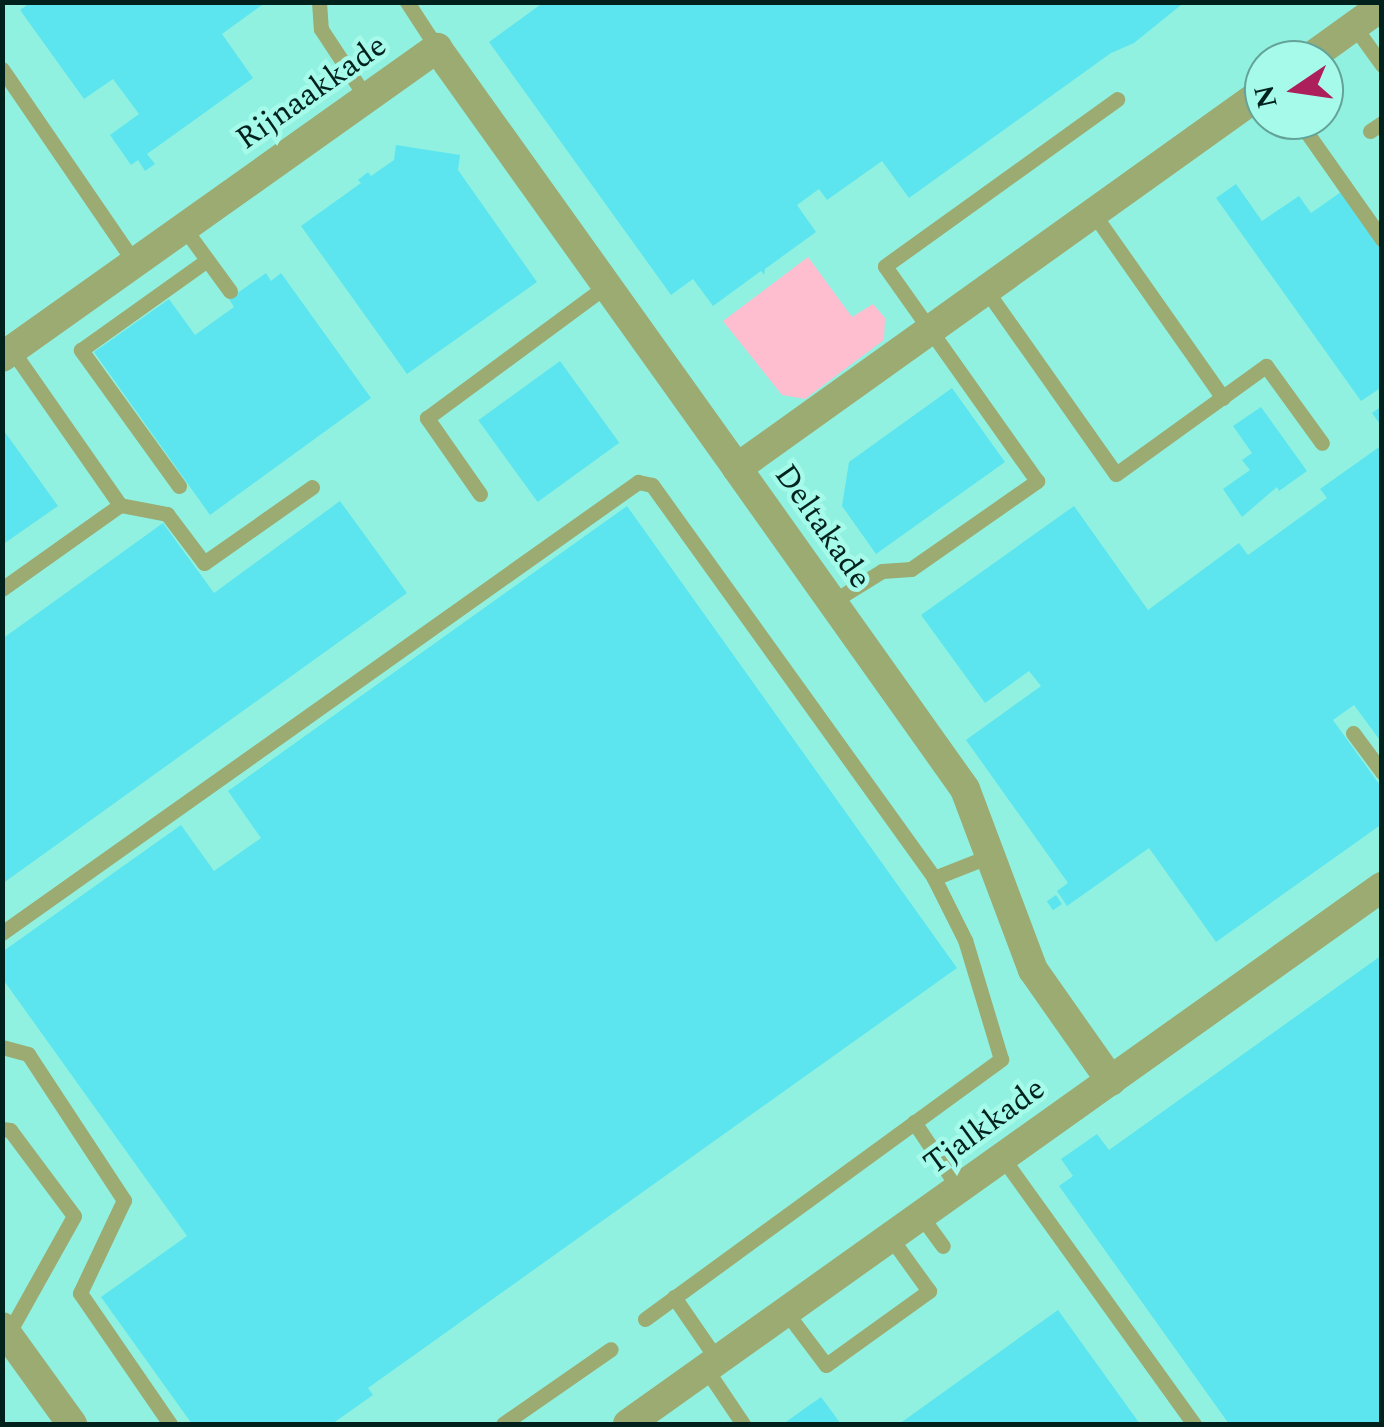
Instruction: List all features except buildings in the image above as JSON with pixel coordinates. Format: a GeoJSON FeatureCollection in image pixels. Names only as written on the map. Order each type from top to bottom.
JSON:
{"type":"FeatureCollection","features":[{"type":"Feature","properties":{"kind":"street"},"geometry":{"type":"LineString","coordinates":[[1335,40],[1382,6]]}},
{"type":"Feature","properties":{"kind":"street","name":"Rijnaakkade"},"geometry":{"type":"LineString","coordinates":[[7,353],[437,48],[738,468]]}},
{"type":"Feature","properties":{"kind":"street","name":"Deltakade"},"geometry":{"type":"LineString","coordinates":[[1110,1080],[1032,970],[966,789],[738,468],[1244,105]]}},
{"type":"Feature","properties":{"kind":"street","name":"Tjalkkade"},"geometry":{"type":"LineString","coordinates":[[628,1424],[1382,887]]}},
{"type":"Feature","properties":{"kind":"street"},"geometry":{"type":"LineString","coordinates":[[5,1331],[72,1424]]}},
{"type":"Feature","properties":{"kind":"lane"},"geometry":{"type":"LineString","coordinates":[[319,2],[320,29],[365,96]]}},
{"type":"Feature","properties":{"kind":"lane"},"geometry":{"type":"LineString","coordinates":[[413,5],[437,48]]}},
{"type":"Feature","properties":{"kind":"lane"},"geometry":{"type":"LineString","coordinates":[[1354,26],[1382,65]]}},
{"type":"Feature","properties":{"kind":"lane"},"geometry":{"type":"LineString","coordinates":[[2,68],[135,262]]}},
{"type":"Feature","properties":{"kind":"lane"},"geometry":{"type":"LineString","coordinates":[[832,602],[882,571],[911,569],[1037,480],[884,266],[1117,99]]}},
{"type":"Feature","properties":{"kind":"lane"},"geometry":{"type":"LineString","coordinates":[[1312,140],[1382,239]]}},
{"type":"Feature","properties":{"kind":"lane"},"geometry":{"type":"LineString","coordinates":[[1092,213],[1223,398]]}},
{"type":"Feature","properties":{"kind":"lane"},"geometry":{"type":"LineString","coordinates":[[184,228],[230,291]]}},
{"type":"Feature","properties":{"kind":"lane"},"geometry":{"type":"LineString","coordinates":[[179,486],[81,350],[207,260]]}},
{"type":"Feature","properties":{"kind":"lane"},"geometry":{"type":"LineString","coordinates":[[480,494],[427,418],[606,286]]}},
{"type":"Feature","properties":{"kind":"lane"},"geometry":{"type":"LineString","coordinates":[[986,290],[1116,474],[1266,366],[1322,443]]}},
{"type":"Feature","properties":{"kind":"lane"},"geometry":{"type":"LineString","coordinates":[[7,353],[120,506],[167,514],[204,563],[312,486]]}},
{"type":"Feature","properties":{"kind":"lane"},"geometry":{"type":"LineString","coordinates":[[2,933],[638,482],[652,485],[934,878],[965,940],[1001,1059],[644,1319]]}},
{"type":"Feature","properties":{"kind":"lane"},"geometry":{"type":"LineString","coordinates":[[2,589],[120,506]]}},
{"type":"Feature","properties":{"kind":"lane"},"geometry":{"type":"LineString","coordinates":[[1353,733],[1382,772]]}},
{"type":"Feature","properties":{"kind":"lane"},"geometry":{"type":"LineString","coordinates":[[934,878],[990,856]]}},
{"type":"Feature","properties":{"kind":"lane"},"geometry":{"type":"LineString","coordinates":[[2,1047],[28,1054],[124,1200],[80,1294],[170,1424]]}},
{"type":"Feature","properties":{"kind":"lane"},"geometry":{"type":"LineString","coordinates":[[914,1122],[959,1189]]}},
{"type":"Feature","properties":{"kind":"lane"},"geometry":{"type":"LineString","coordinates":[[2,1129],[10,1130],[74,1216],[5,1331]]}},
{"type":"Feature","properties":{"kind":"lane"},"geometry":{"type":"LineString","coordinates":[[1002,1157],[1194,1424]]}},
{"type":"Feature","properties":{"kind":"lane"},"geometry":{"type":"LineString","coordinates":[[920,1216],[943,1246]]}},
{"type":"Feature","properties":{"kind":"lane"},"geometry":{"type":"LineString","coordinates":[[786,1312],[826,1364],[914,1302],[928,1291],[890,1237]]}},
{"type":"Feature","properties":{"kind":"lane"},"geometry":{"type":"LineString","coordinates":[[674,1297],[743,1424]]}},
{"type":"Feature","properties":{"kind":"lane"},"geometry":{"type":"LineString","coordinates":[[503,1424],[611,1348]]}},
{"type":"Feature","properties":{"kind":"shaded area"},"geometry":{"type":"Polygon","coordinates":[[[3,3],[1381,3],[1381,1424],[3,1424],[3,3]]]}},
{"type":"Feature","properties":{"kind":"shaded area"},"geometry":{"type":"Polygon","coordinates":[[[808,257],[852,317],[873,304],[885,318],[884,340],[805,399],[782,395],[723,321],[808,257]]]}}]}
